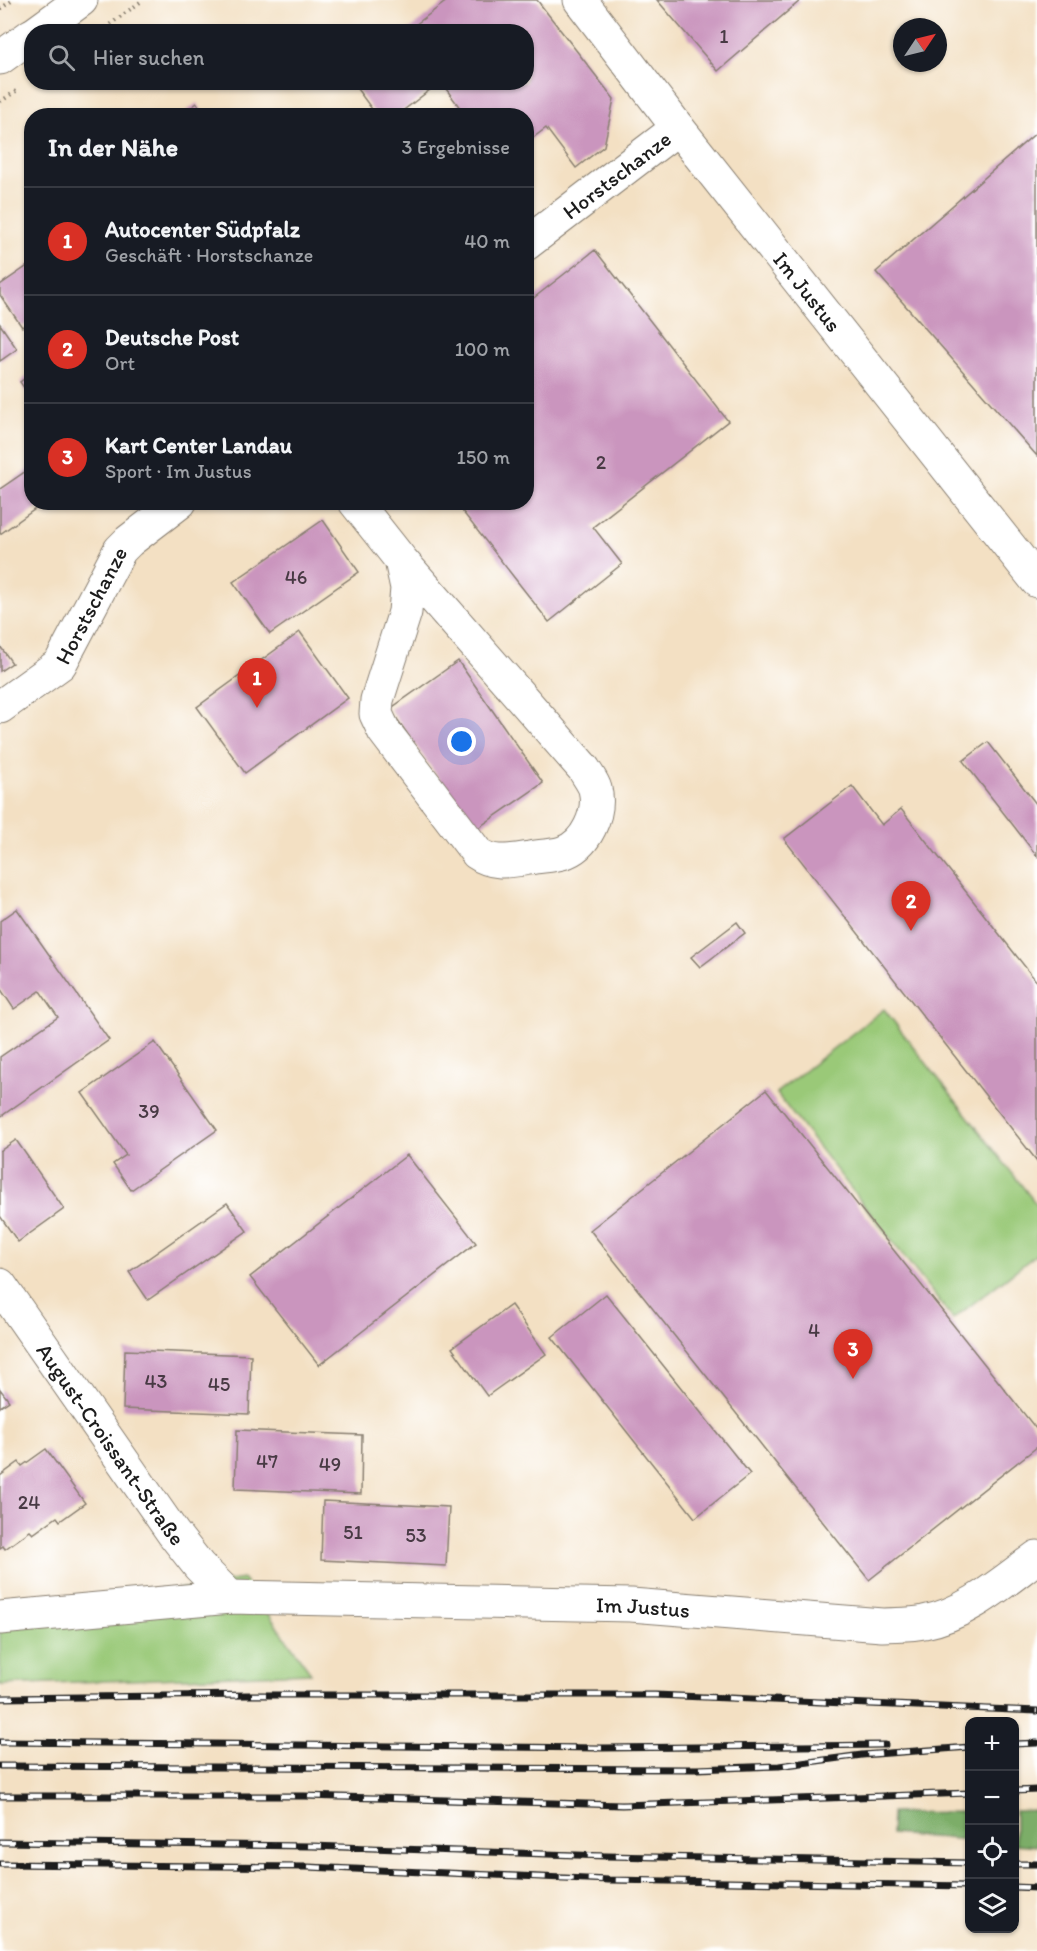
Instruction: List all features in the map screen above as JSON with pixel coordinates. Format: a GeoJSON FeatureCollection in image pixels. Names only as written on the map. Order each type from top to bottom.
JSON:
{"type":"FeatureCollection","features":[{"type":"Feature","properties":{"kind":"street"},"geometry":{"type":"LineString","coordinates":[[48,24],[81,0]]}},
{"type":"Feature","properties":{"kind":"street","name":"Im Justus"},"geometry":{"type":"LineString","coordinates":[[580,0],[678,128],[1037,581]]}},
{"type":"Feature","properties":{"kind":"street"},"geometry":{"type":"LineString","coordinates":[[0,58],[24,41]]}},
{"type":"Feature","properties":{"kind":"street","name":"Horstschanze"},"geometry":{"type":"LineString","coordinates":[[534,238],[678,128]]}},
{"type":"Feature","properties":{"kind":"street","name":"Horstschanze"},"geometry":{"type":"LineString","coordinates":[[0,707],[60,664],[120,550],[170,510]]}},
{"type":"Feature","properties":{"kind":"street"},"geometry":{"type":"LineString","coordinates":[[361,510],[401,560],[584,769],[594,787],[597,803],[594,819],[588,831],[572,848],[562,853],[501,862],[486,860],[477,853],[384,731],[376,714],[377,700],[405,612],[407,588],[401,560]]}},
{"type":"Feature","properties":{"kind":"street","name":"August-Croissant-Straße"},"geometry":{"type":"LineString","coordinates":[[0,1284],[173,1533],[199,1566],[230,1597]]}},
{"type":"Feature","properties":{"kind":"street","name":"Im Justus"},"geometry":{"type":"LineString","coordinates":[[0,1618],[230,1597],[631,1605],[882,1625],[924,1622],[950,1614],[987,1594],[1037,1557]]}},
{"type":"Feature","properties":{"kind":"path"},"geometry":{"type":"LineString","coordinates":[[0,9],[13,0]]}},
{"type":"Feature","properties":{"kind":"path"},"geometry":{"type":"LineString","coordinates":[[110,24],[143,0]]}},
{"type":"Feature","properties":{"kind":"green space"},"geometry":{"type":"Polygon","coordinates":[[[884,1009],[1037,1205],[1037,1254],[953,1319],[776,1093],[884,1009]]]}},
{"type":"Feature","properties":{"kind":"green space"},"geometry":{"type":"Polygon","coordinates":[[[243,1579],[311,1673],[0,1685],[0,1616],[243,1579]]]}},
{"type":"Feature","properties":{"kind":"green space"},"geometry":{"type":"Polygon","coordinates":[[[1037,1810],[1037,1846],[1019,1844],[1019,1811],[1037,1810]]]}},
{"type":"Feature","properties":{"kind":"green space"},"geometry":{"type":"Polygon","coordinates":[[[965,1812],[965,1840],[891,1834],[892,1813],[965,1812]]]}},
{"type":"Feature","properties":{"kind":"building"},"geometry":{"type":"Polygon","coordinates":[[[448,0],[537,0],[614,99],[604,146],[576,168],[546,128],[534,137],[534,108],[460,108],[447,90],[534,90],[534,24],[416,24],[448,0]]]}},
{"type":"Feature","properties":{"kind":"building"},"geometry":{"type":"Polygon","coordinates":[[[657,0],[801,0],[718,71],[657,0]]]}},
{"type":"Feature","properties":{"kind":"building"},"geometry":{"type":"Polygon","coordinates":[[[358,90],[430,90],[406,108],[371,108],[358,90]]]}},
{"type":"Feature","properties":{"kind":"building"},"geometry":{"type":"Polygon","coordinates":[[[197,103],[200,108],[190,108],[197,103]]]}},
{"type":"Feature","properties":{"kind":"building"},"geometry":{"type":"Polygon","coordinates":[[[1037,132],[1037,456],[876,272],[1037,132]]]}},
{"type":"Feature","properties":{"kind":"building"},"geometry":{"type":"Polygon","coordinates":[[[595,250],[728,421],[593,527],[622,564],[549,622],[461,510],[534,510],[534,298],[595,250]]]}},
{"type":"Feature","properties":{"kind":"building"},"geometry":{"type":"Polygon","coordinates":[[[24,268],[24,326],[22,327],[0,295],[0,285],[24,268]]]}},
{"type":"Feature","properties":{"kind":"building"},"geometry":{"type":"Polygon","coordinates":[[[0,324],[17,349],[0,361],[0,324]]]}},
{"type":"Feature","properties":{"kind":"building"},"geometry":{"type":"Polygon","coordinates":[[[24,472],[24,510],[34,510],[0,534],[0,489],[24,472]]]}},
{"type":"Feature","properties":{"kind":"building"},"geometry":{"type":"Polygon","coordinates":[[[323,520],[359,572],[270,634],[233,582],[323,520]]]}},
{"type":"Feature","properties":{"kind":"building"},"geometry":{"type":"Polygon","coordinates":[[[300,632],[348,698],[245,773],[197,707],[300,632]]]}},
{"type":"Feature","properties":{"kind":"building"},"geometry":{"type":"Polygon","coordinates":[[[0,646],[12,663],[0,671],[0,646]]]}},
{"type":"Feature","properties":{"kind":"building"},"geometry":{"type":"Polygon","coordinates":[[[458,661],[543,783],[475,830],[390,709],[458,661]]]}},
{"type":"Feature","properties":{"kind":"building"},"geometry":{"type":"Polygon","coordinates":[[[988,742],[1037,805],[1037,856],[963,761],[988,742]]]}},
{"type":"Feature","properties":{"kind":"building"},"geometry":{"type":"Polygon","coordinates":[[[852,786],[882,825],[901,809],[1037,982],[1037,1161],[784,839],[852,786]]]}},
{"type":"Feature","properties":{"kind":"building"},"geometry":{"type":"Polygon","coordinates":[[[17,909],[109,1040],[0,1117],[0,1057],[58,1017],[40,991],[14,1009],[0,988],[0,921],[17,909]]]}},
{"type":"Feature","properties":{"kind":"building"},"geometry":{"type":"Polygon","coordinates":[[[737,922],[745,933],[700,967],[691,957],[737,922]]]}},
{"type":"Feature","properties":{"kind":"building"},"geometry":{"type":"Polygon","coordinates":[[[155,1042],[217,1130],[131,1190],[113,1164],[126,1155],[82,1093],[155,1042]]]}},
{"type":"Feature","properties":{"kind":"building"},"geometry":{"type":"Polygon","coordinates":[[[766,1090],[1037,1430],[1037,1447],[869,1580],[590,1230],[766,1090]]]}},
{"type":"Feature","properties":{"kind":"building"},"geometry":{"type":"Polygon","coordinates":[[[16,1140],[64,1209],[18,1242],[0,1216],[0,1151],[16,1140]]]}},
{"type":"Feature","properties":{"kind":"building"},"geometry":{"type":"Polygon","coordinates":[[[407,1155],[476,1243],[319,1365],[250,1277],[407,1155]]]}},
{"type":"Feature","properties":{"kind":"building"},"geometry":{"type":"Polygon","coordinates":[[[227,1203],[247,1231],[148,1300],[129,1272],[227,1203]]]}},
{"type":"Feature","properties":{"kind":"building"},"geometry":{"type":"Polygon","coordinates":[[[606,1294],[750,1474],[695,1518],[552,1337],[606,1294]]]}},
{"type":"Feature","properties":{"kind":"building"},"geometry":{"type":"Polygon","coordinates":[[[511,1305],[546,1354],[487,1396],[452,1348],[511,1305]]]}},
{"type":"Feature","properties":{"kind":"building"},"geometry":{"type":"Polygon","coordinates":[[[125,1350],[251,1355],[249,1414],[123,1409],[125,1350]]]}},
{"type":"Feature","properties":{"kind":"building"},"geometry":{"type":"Polygon","coordinates":[[[0,1389],[9,1401],[0,1407],[0,1389]]]}},
{"type":"Feature","properties":{"kind":"building"},"geometry":{"type":"Polygon","coordinates":[[[237,1430],[362,1435],[361,1494],[235,1489],[237,1430]]]}},
{"type":"Feature","properties":{"kind":"building"},"geometry":{"type":"Polygon","coordinates":[[[46,1449],[85,1503],[60,1521],[57,1517],[33,1534],[30,1531],[5,1549],[3,1546],[0,1548],[0,1476],[19,1462],[22,1466],[46,1449]]]}},
{"type":"Feature","properties":{"kind":"building"},"geometry":{"type":"Polygon","coordinates":[[[323,1501],[449,1507],[446,1566],[321,1560],[323,1501]]]}},
{"type":"Feature","properties":{"kind":"railway"},"geometry":{"type":"LineString","coordinates":[[0,1698],[250,1695],[655,1695],[1037,1711]]}},
{"type":"Feature","properties":{"kind":"railway"},"geometry":{"type":"LineString","coordinates":[[0,1742],[602,1748],[885,1745]]}},
{"type":"Feature","properties":{"kind":"railway"},"geometry":{"type":"LineString","coordinates":[[1019,1744],[1037,1743]]}},
{"type":"Feature","properties":{"kind":"railway"},"geometry":{"type":"LineString","coordinates":[[0,1766],[696,1769],[779,1766],[862,1755],[965,1747]]}},
{"type":"Feature","properties":{"kind":"railway"},"geometry":{"type":"LineString","coordinates":[[1019,1791],[1037,1790]]}},
{"type":"Feature","properties":{"kind":"railway"},"geometry":{"type":"LineString","coordinates":[[0,1796],[304,1796],[622,1805],[965,1793]]}},
{"type":"Feature","properties":{"kind":"railway"},"geometry":{"type":"LineString","coordinates":[[0,1842],[311,1846],[606,1856],[965,1863]]}},
{"type":"Feature","properties":{"kind":"railway"},"geometry":{"type":"LineString","coordinates":[[0,1864],[307,1867],[609,1880],[965,1886]]}},
{"type":"Feature","properties":{"kind":"railway"},"geometry":{"type":"LineString","coordinates":[[1019,1864],[1037,1864]]}},
{"type":"Feature","properties":{"kind":"railway"},"geometry":{"type":"LineString","coordinates":[[1019,1887],[1037,1888]]}},
{"type":"Feature","properties":{"kind":"place","name":"Autocenter Südpfalz"},"geometry":{"type":"Point","coordinates":[257,708]}},
{"type":"Feature","properties":{"kind":"place","name":"Deutsche Post"},"geometry":{"type":"Point","coordinates":[911,931]}},
{"type":"Feature","properties":{"kind":"place","name":"Kart Center Landau"},"geometry":{"type":"Point","coordinates":[853,1379]}}]}
